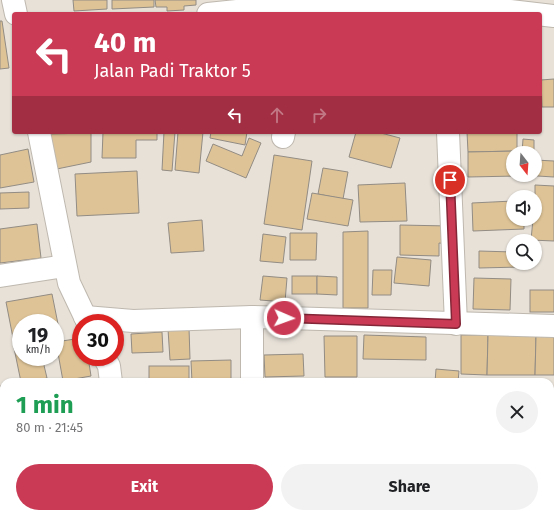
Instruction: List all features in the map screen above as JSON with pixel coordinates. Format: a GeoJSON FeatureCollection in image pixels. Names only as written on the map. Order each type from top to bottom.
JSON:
{"type":"FeatureCollection","features":[{"type":"Feature","properties":{"kind":"street"},"geometry":{"type":"LineString","coordinates":[[13,0],[16,12]]}},
{"type":"Feature","properties":{"kind":"street"},"geometry":{"type":"LineString","coordinates":[[246,12],[302,9],[442,6],[509,12]]}},
{"type":"Feature","properties":{"kind":"street"},"geometry":{"type":"LineString","coordinates":[[542,15],[554,16]]}},
{"type":"Feature","properties":{"kind":"street"},"geometry":{"type":"LineString","coordinates":[[38,134],[69,283],[83,314]]}},
{"type":"Feature","properties":{"kind":"street"},"geometry":{"type":"LineString","coordinates":[[448,134],[456,324]]}},
{"type":"Feature","properties":{"kind":"street"},"geometry":{"type":"LineString","coordinates":[[0,276],[65,266]]}},
{"type":"Feature","properties":{"kind":"street"},"geometry":{"type":"LineString","coordinates":[[252,318],[252,378]]}},
{"type":"Feature","properties":{"kind":"street"},"geometry":{"type":"LineString","coordinates":[[124,325],[133,321],[252,318],[554,326]]}},
{"type":"Feature","properties":{"kind":"building"},"geometry":{"type":"Polygon","coordinates":[[[73,0],[107,0],[107,9],[74,11],[73,0]]]}},
{"type":"Feature","properties":{"kind":"building"},"geometry":{"type":"Polygon","coordinates":[[[112,0],[154,0],[154,7],[112,9],[112,0]]]}},
{"type":"Feature","properties":{"kind":"building"},"geometry":{"type":"Polygon","coordinates":[[[155,0],[196,0],[196,5],[184,6],[184,10],[167,11],[167,7],[156,7],[155,0]]]}},
{"type":"Feature","properties":{"kind":"building"},"geometry":{"type":"Polygon","coordinates":[[[0,21],[2,21],[9,68],[0,69],[0,21]]]}},
{"type":"Feature","properties":{"kind":"building"},"geometry":{"type":"Polygon","coordinates":[[[554,79],[554,107],[542,107],[542,80],[554,79]]]}},
{"type":"Feature","properties":{"kind":"building"},"geometry":{"type":"Polygon","coordinates":[[[47,134],[91,134],[91,162],[47,171],[47,134]]]}},
{"type":"Feature","properties":{"kind":"building"},"geometry":{"type":"Polygon","coordinates":[[[103,134],[157,134],[157,140],[136,140],[136,158],[102,158],[103,134]]]}},
{"type":"Feature","properties":{"kind":"building"},"geometry":{"type":"Polygon","coordinates":[[[164,134],[175,134],[172,171],[162,170],[164,134]]]}},
{"type":"Feature","properties":{"kind":"building"},"geometry":{"type":"Polygon","coordinates":[[[178,134],[203,134],[199,173],[175,170],[178,134]]]}},
{"type":"Feature","properties":{"kind":"building"},"geometry":{"type":"Polygon","coordinates":[[[211,134],[247,134],[245,145],[210,138],[211,134]]]}},
{"type":"Feature","properties":{"kind":"building"},"geometry":{"type":"Polygon","coordinates":[[[355,134],[385,134],[400,138],[391,168],[349,157],[355,134]]]}},
{"type":"Feature","properties":{"kind":"building"},"geometry":{"type":"Polygon","coordinates":[[[467,134],[517,134],[517,146],[506,146],[506,151],[468,152],[467,134]]]}},
{"type":"Feature","properties":{"kind":"building"},"geometry":{"type":"Polygon","coordinates":[[[249,138],[261,143],[246,178],[206,161],[213,144],[242,156],[249,138]]]}},
{"type":"Feature","properties":{"kind":"building"},"geometry":{"type":"Polygon","coordinates":[[[523,139],[534,140],[534,146],[522,146],[523,139]]]}},
{"type":"Feature","properties":{"kind":"building"},"geometry":{"type":"Polygon","coordinates":[[[28,149],[34,182],[0,188],[0,155],[28,149]]]}},
{"type":"Feature","properties":{"kind":"building"},"geometry":{"type":"Polygon","coordinates":[[[506,151],[506,176],[468,177],[468,152],[506,151]]]}},
{"type":"Feature","properties":{"kind":"building"},"geometry":{"type":"Polygon","coordinates":[[[274,155],[312,161],[302,230],[264,224],[274,155]]]}},
{"type":"Feature","properties":{"kind":"building"},"geometry":{"type":"Polygon","coordinates":[[[542,160],[554,161],[554,177],[542,176],[542,160]]]}},
{"type":"Feature","properties":{"kind":"building"},"geometry":{"type":"Polygon","coordinates":[[[323,168],[348,172],[343,199],[318,194],[323,168]]]}},
{"type":"Feature","properties":{"kind":"building"},"geometry":{"type":"Polygon","coordinates":[[[137,171],[139,213],[77,216],[75,174],[137,171]]]}},
{"type":"Feature","properties":{"kind":"building"},"geometry":{"type":"Polygon","coordinates":[[[405,183],[407,221],[360,222],[358,185],[405,183]]]}},
{"type":"Feature","properties":{"kind":"building"},"geometry":{"type":"Polygon","coordinates":[[[535,185],[554,186],[554,241],[542,240],[542,234],[532,234],[532,226],[542,226],[542,190],[535,190],[535,185]]]}},
{"type":"Feature","properties":{"kind":"building"},"geometry":{"type":"Polygon","coordinates":[[[29,192],[29,208],[0,209],[0,193],[29,192]]]}},
{"type":"Feature","properties":{"kind":"building"},"geometry":{"type":"Polygon","coordinates":[[[312,193],[353,200],[348,226],[307,219],[312,193]]]}},
{"type":"Feature","properties":{"kind":"building"},"geometry":{"type":"Polygon","coordinates":[[[506,201],[506,226],[524,226],[524,229],[473,231],[472,203],[506,201]]]}},
{"type":"Feature","properties":{"kind":"building"},"geometry":{"type":"Polygon","coordinates":[[[202,220],[204,251],[171,253],[168,223],[202,220]]]}},
{"type":"Feature","properties":{"kind":"building"},"geometry":{"type":"Polygon","coordinates":[[[37,224],[41,258],[0,263],[0,229],[37,224]]]}},
{"type":"Feature","properties":{"kind":"building"},"geometry":{"type":"Polygon","coordinates":[[[400,225],[449,226],[449,244],[439,243],[439,256],[400,255],[400,225]]]}},
{"type":"Feature","properties":{"kind":"building"},"geometry":{"type":"Polygon","coordinates":[[[368,231],[368,308],[343,308],[343,232],[368,231]]]}},
{"type":"Feature","properties":{"kind":"building"},"geometry":{"type":"Polygon","coordinates":[[[290,233],[317,233],[316,260],[290,260],[290,233]]]}},
{"type":"Feature","properties":{"kind":"building"},"geometry":{"type":"Polygon","coordinates":[[[263,234],[286,237],[283,263],[260,261],[263,234]]]}},
{"type":"Feature","properties":{"kind":"building"},"geometry":{"type":"Polygon","coordinates":[[[479,251],[506,252],[506,267],[479,268],[479,251]]]}},
{"type":"Feature","properties":{"kind":"building"},"geometry":{"type":"Polygon","coordinates":[[[397,257],[431,260],[429,286],[394,283],[397,257]]]}},
{"type":"Feature","properties":{"kind":"building"},"geometry":{"type":"Polygon","coordinates":[[[373,270],[392,270],[391,295],[372,295],[373,270]]]}},
{"type":"Feature","properties":{"kind":"building"},"geometry":{"type":"Polygon","coordinates":[[[263,276],[287,278],[285,302],[260,300],[263,276]]]}},
{"type":"Feature","properties":{"kind":"building"},"geometry":{"type":"Polygon","coordinates":[[[292,276],[317,276],[317,294],[292,294],[292,276]]]}},
{"type":"Feature","properties":{"kind":"building"},"geometry":{"type":"Polygon","coordinates":[[[317,276],[337,277],[337,295],[317,294],[317,276]]]}},
{"type":"Feature","properties":{"kind":"building"},"geometry":{"type":"Polygon","coordinates":[[[474,278],[511,279],[510,310],[473,309],[474,278]]]}},
{"type":"Feature","properties":{"kind":"building"},"geometry":{"type":"Polygon","coordinates":[[[530,290],[554,290],[554,312],[530,312],[530,290]]]}},
{"type":"Feature","properties":{"kind":"building"},"geometry":{"type":"Polygon","coordinates":[[[52,294],[56,314],[12,314],[12,333],[6,302],[52,294]]]}},
{"type":"Feature","properties":{"kind":"building"},"geometry":{"type":"Polygon","coordinates":[[[189,328],[190,359],[170,360],[168,329],[189,328]]]}},
{"type":"Feature","properties":{"kind":"building"},"geometry":{"type":"Polygon","coordinates":[[[162,332],[163,352],[132,353],[131,334],[162,332]]]}},
{"type":"Feature","properties":{"kind":"building"},"geometry":{"type":"Polygon","coordinates":[[[364,335],[426,337],[426,360],[363,359],[364,335]]]}},
{"type":"Feature","properties":{"kind":"building"},"geometry":{"type":"Polygon","coordinates":[[[461,335],[488,335],[487,375],[461,374],[461,335]]]}},
{"type":"Feature","properties":{"kind":"building"},"geometry":{"type":"Polygon","coordinates":[[[488,335],[536,336],[535,375],[487,375],[488,335]]]}},
{"type":"Feature","properties":{"kind":"building"},"geometry":{"type":"Polygon","coordinates":[[[324,336],[357,336],[357,377],[325,377],[324,336]]]}},
{"type":"Feature","properties":{"kind":"building"},"geometry":{"type":"Polygon","coordinates":[[[536,336],[554,336],[554,375],[535,375],[536,336]]]}},
{"type":"Feature","properties":{"kind":"building"},"geometry":{"type":"Polygon","coordinates":[[[72,339],[72,366],[89,366],[91,376],[80,378],[62,378],[60,366],[64,366],[64,341],[72,339]]]}},
{"type":"Feature","properties":{"kind":"building"},"geometry":{"type":"Polygon","coordinates":[[[303,354],[304,376],[265,377],[264,355],[303,354]]]}},
{"type":"Feature","properties":{"kind":"building"},"geometry":{"type":"Polygon","coordinates":[[[231,360],[231,378],[192,378],[191,361],[231,360]]]}},
{"type":"Feature","properties":{"kind":"building"},"geometry":{"type":"Polygon","coordinates":[[[18,366],[44,366],[47,378],[20,378],[18,366]]]}},
{"type":"Feature","properties":{"kind":"building"},"geometry":{"type":"Polygon","coordinates":[[[149,366],[189,366],[189,378],[149,378],[149,366]]]}},
{"type":"Feature","properties":{"kind":"building"},"geometry":{"type":"Polygon","coordinates":[[[436,369],[459,371],[458,378],[435,378],[436,369]]]}},
{"type":"Feature","properties":{"kind":"route"},"geometry":{"type":"LineString","coordinates":[[284,318],[456,324],[450,180]]}}]}
